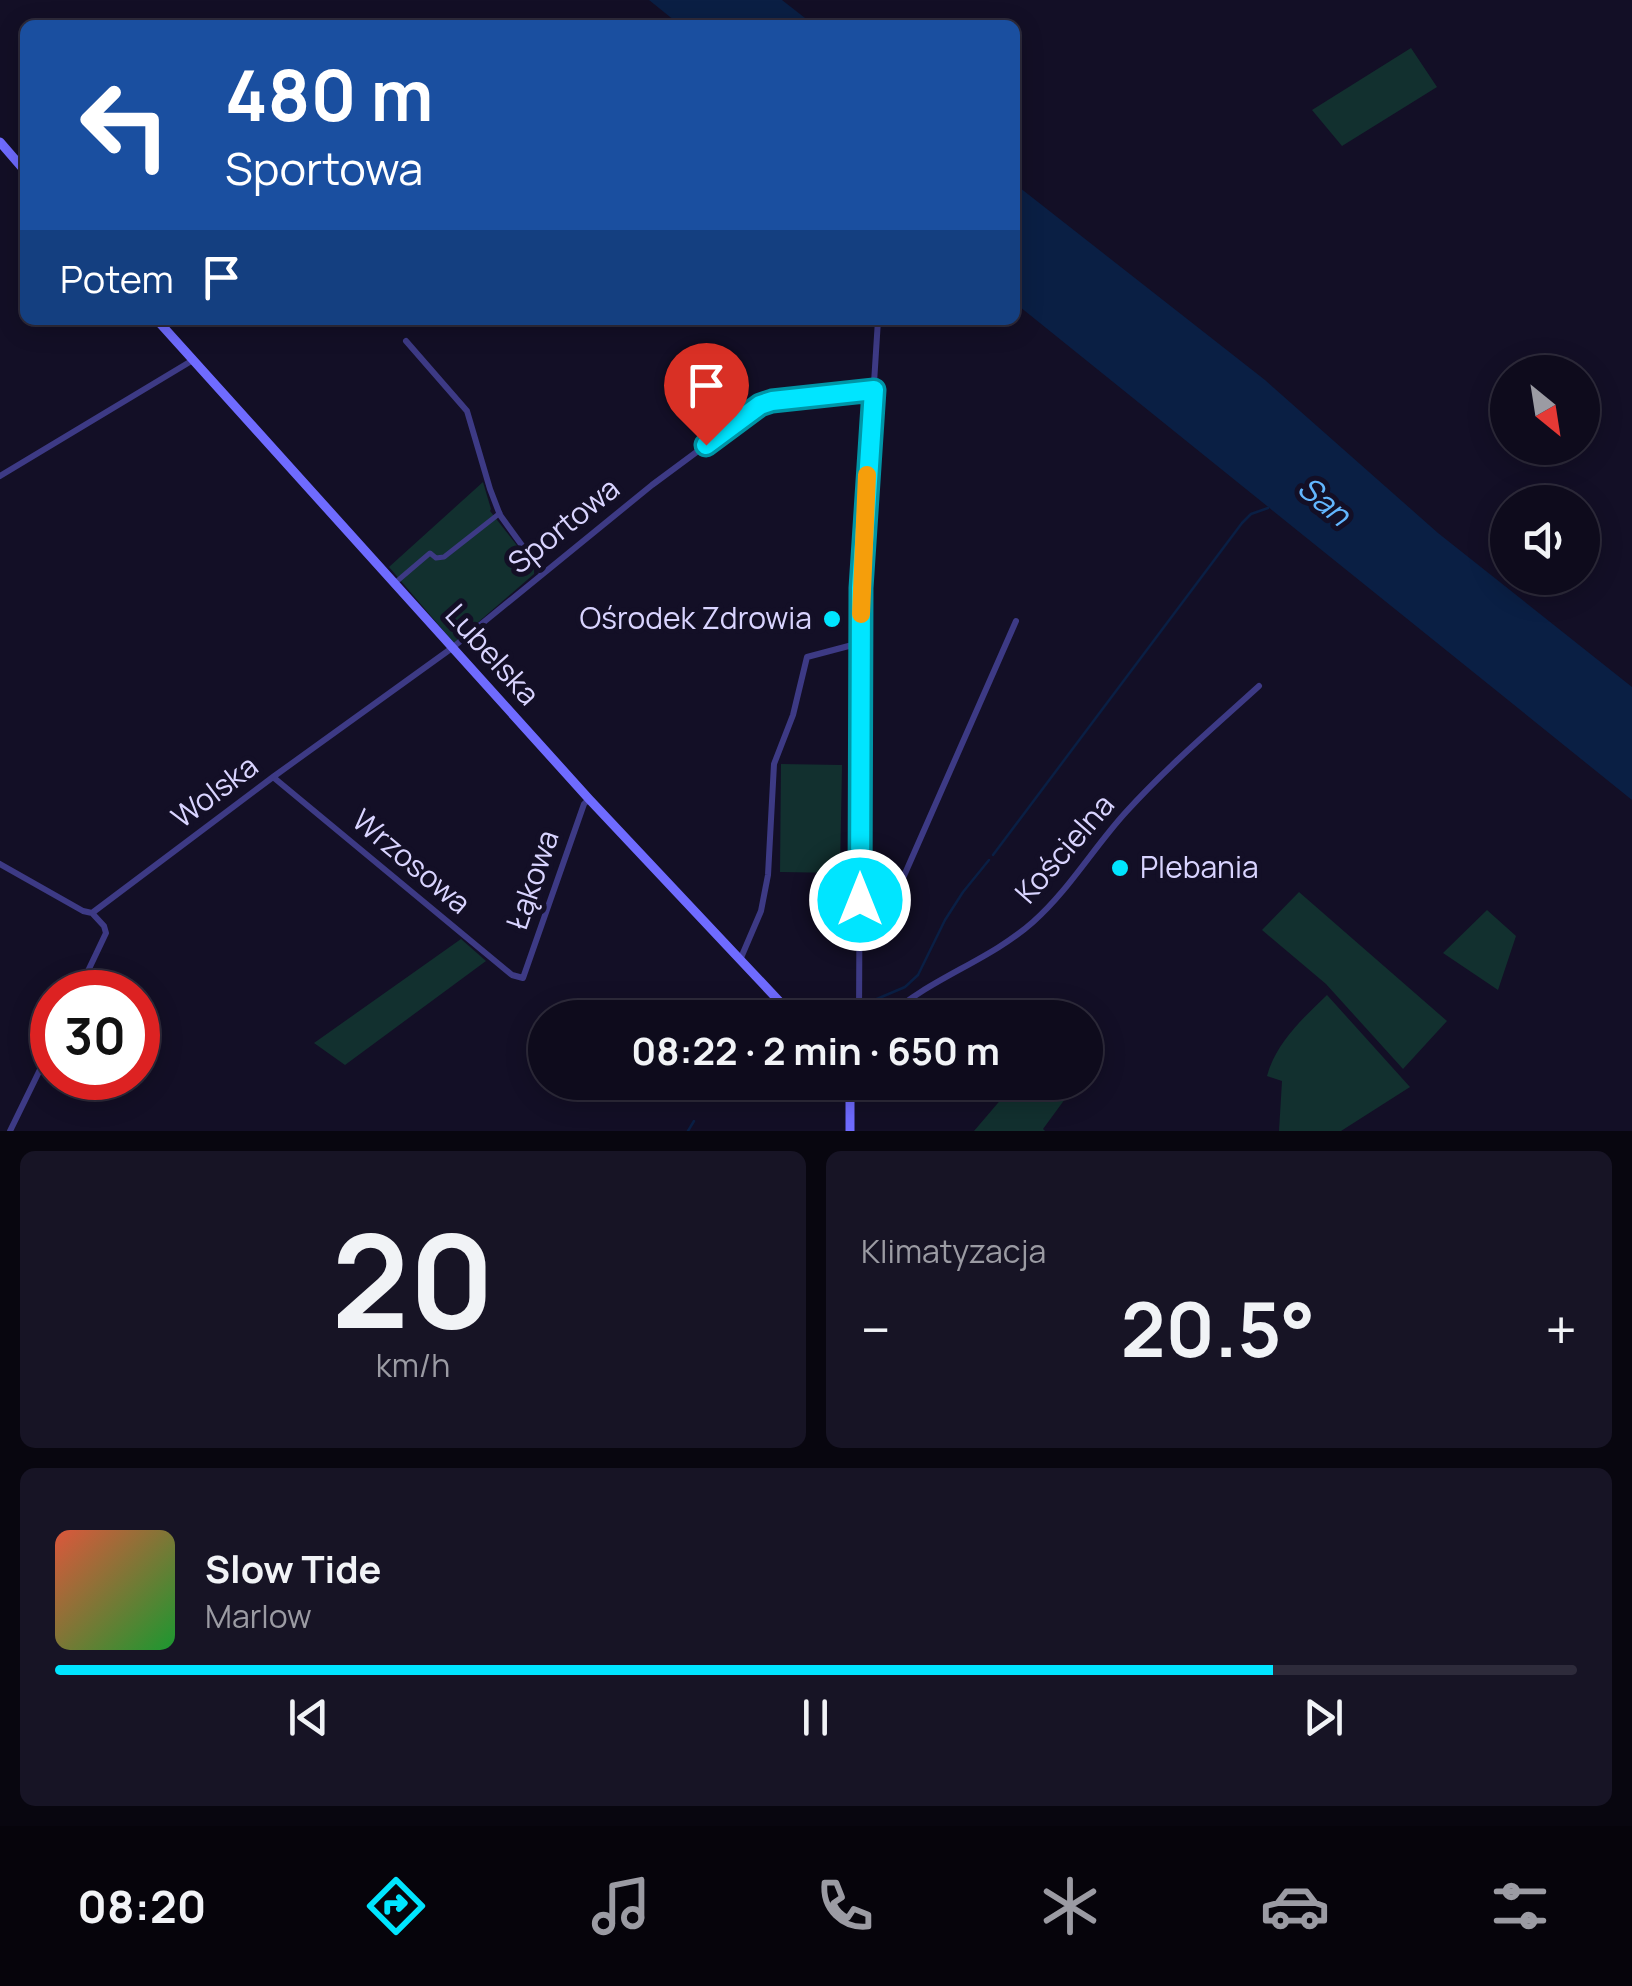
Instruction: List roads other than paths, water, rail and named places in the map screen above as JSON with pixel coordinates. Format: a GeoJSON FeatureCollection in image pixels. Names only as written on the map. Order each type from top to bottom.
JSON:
{"type":"FeatureCollection","features":[{"type":"Feature","properties":{"kind":"main road"},"geometry":{"type":"LineString","coordinates":[[0,142],[20,165]]}},
{"type":"Feature","properties":{"kind":"main road","name":"Lubelska"},"geometry":{"type":"LineString","coordinates":[[162,325],[589,799],[778,1000]]}},
{"type":"Feature","properties":{"kind":"main road"},"geometry":{"type":"LineString","coordinates":[[850,1100],[850,1131]]}},
{"type":"Feature","properties":{"kind":"street"},"geometry":{"type":"LineString","coordinates":[[859,1000],[863,528],[878,325]]}},
{"type":"Feature","properties":{"kind":"street"},"geometry":{"type":"LineString","coordinates":[[406,340],[467,411],[500,513],[542,573]]}},
{"type":"Feature","properties":{"kind":"street"},"geometry":{"type":"LineString","coordinates":[[0,476],[193,360]]}},
{"type":"Feature","properties":{"kind":"street","name":"Sportowa"},"geometry":{"type":"LineString","coordinates":[[452,648],[652,485],[760,405],[874,390]]}},
{"type":"Feature","properties":{"kind":"street"},"geometry":{"type":"LineString","coordinates":[[394,584],[430,552],[436,558],[444,557],[500,513]]}},
{"type":"Feature","properties":{"kind":"street"},"geometry":{"type":"LineString","coordinates":[[860,900],[886,900],[896,894],[1016,621]]}},
{"type":"Feature","properties":{"kind":"street"},"geometry":{"type":"LineString","coordinates":[[740,960],[761,911],[768,875],[774,764],[793,716],[807,657],[860,644]]}},
{"type":"Feature","properties":{"kind":"street","name":"Wolska"},"geometry":{"type":"LineString","coordinates":[[92,913],[452,648]]}},
{"type":"Feature","properties":{"kind":"street","name":"Kościelna"},"geometry":{"type":"LineString","coordinates":[[910,1000],[1012,939],[1035,920],[1125,812],[1259,686]]}},
{"type":"Feature","properties":{"kind":"street","name":"Wrzosowa"},"geometry":{"type":"LineString","coordinates":[[272,777],[512,975],[523,978]]}},
{"type":"Feature","properties":{"kind":"street","name":"Łąkowa"},"geometry":{"type":"LineString","coordinates":[[523,978],[589,799]]}},
{"type":"Feature","properties":{"kind":"street"},"geometry":{"type":"LineString","coordinates":[[0,864],[92,913],[104,926],[106,933],[88,970]]}},
{"type":"Feature","properties":{"kind":"street"},"geometry":{"type":"LineString","coordinates":[[10,1131],[30,1093]]}},
{"type":"Feature","properties":{"kind":"water"},"geometry":{"type":"Polygon","coordinates":[[[649,0],[782,0],[808,20],[674,20],[649,0]]]}},
{"type":"Feature","properties":{"kind":"water","name":"San"},"geometry":{"type":"Polygon","coordinates":[[[1020,188],[1265,380],[1490,574],[1490,595],[1516,595],[1632,687],[1632,800],[1020,307],[1020,188]]]}},
{"type":"Feature","properties":{"kind":"waterway"},"geometry":{"type":"LineString","coordinates":[[993,855],[1242,523],[1251,514],[1268,508]]}},
{"type":"Feature","properties":{"kind":"waterway"},"geometry":{"type":"LineString","coordinates":[[874,1000],[905,987],[918,975],[945,920],[989,860]]}},
{"type":"Feature","properties":{"kind":"waterway"},"geometry":{"type":"LineString","coordinates":[[688,1131],[694,1121]]}},
{"type":"Feature","properties":{"kind":"place","name":"Ośrodek Zdrowia"},"geometry":{"type":"Point","coordinates":[832,619]}},
{"type":"Feature","properties":{"kind":"place","name":"Plebania"},"geometry":{"type":"Point","coordinates":[1120,868]}}]}
